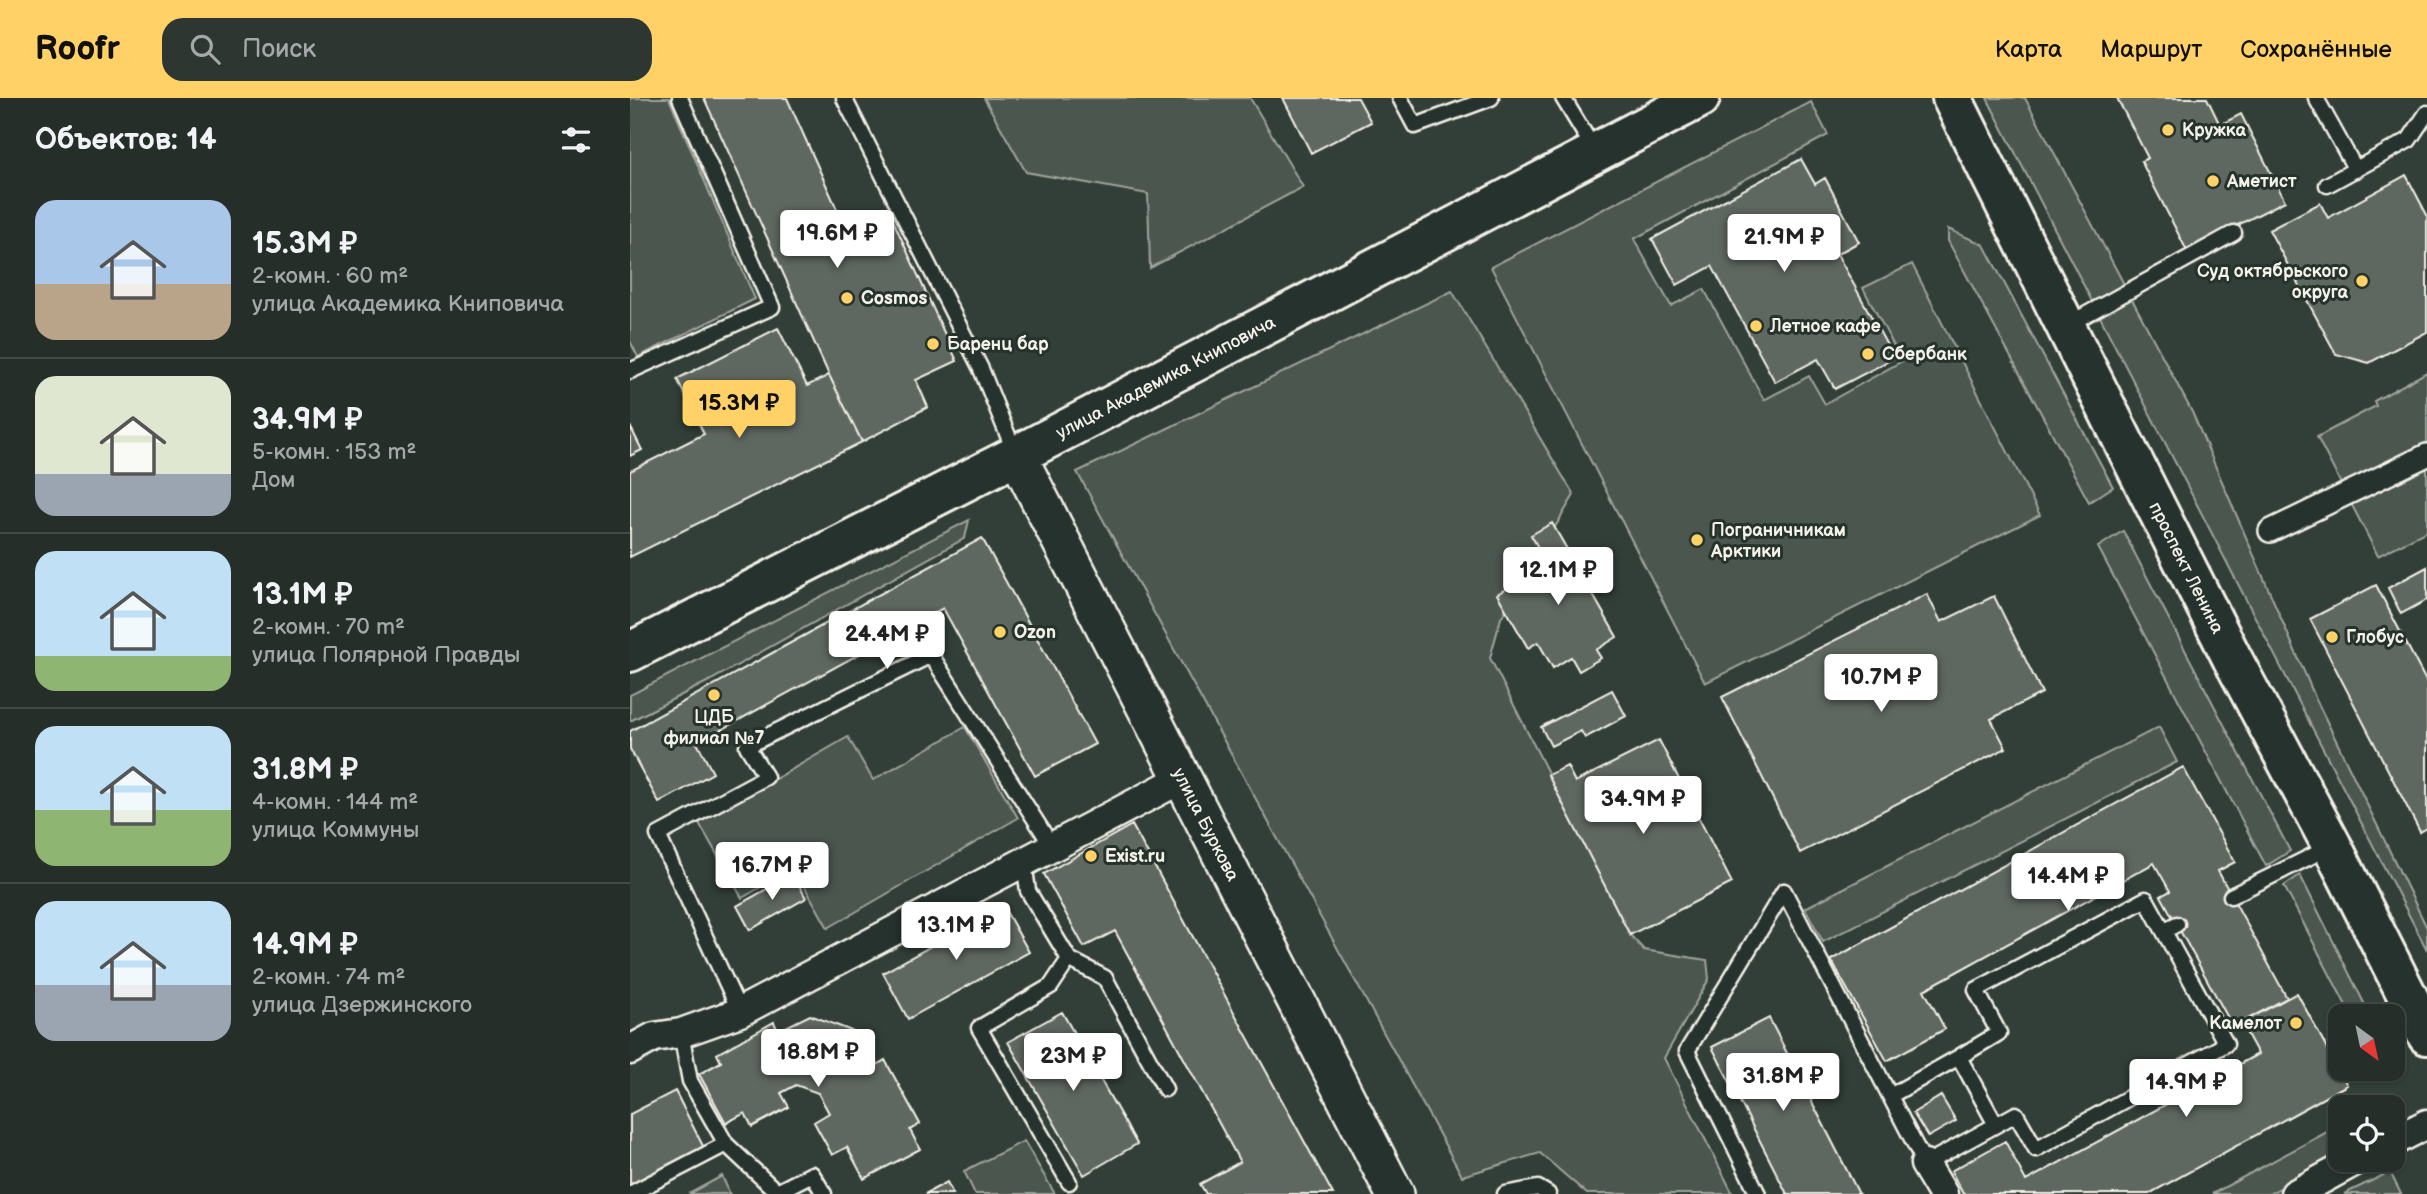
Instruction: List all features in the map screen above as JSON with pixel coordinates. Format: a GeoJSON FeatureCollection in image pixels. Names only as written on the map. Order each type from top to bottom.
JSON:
{"type":"FeatureCollection","features":[{"type":"Feature","properties":{"kind":"main road","name":"улица Академика Книповича"},"geometry":{"type":"LineString","coordinates":[[630,652],[1017,455],[1700,98]]}},
{"type":"Feature","properties":{"kind":"main road","name":"проспект Ленина"},"geometry":{"type":"LineString","coordinates":[[1952,98],[2232,658],[2332,846],[2427,1035]]}},
{"type":"Feature","properties":{"kind":"street","name":"улица Буркова"},"geometry":{"type":"LineString","coordinates":[[1017,455],[1395,1194]]}},
{"type":"Feature","properties":{"kind":"street"},"geometry":{"type":"LineString","coordinates":[[2270,531],[2427,455]]}},
{"type":"Feature","properties":{"kind":"street"},"geometry":{"type":"LineString","coordinates":[[630,1050],[654,1037],[681,1033],[740,1013],[1181,779]]}},
{"type":"Feature","properties":{"kind":"street"},"geometry":{"type":"LineString","coordinates":[[2405,1135],[2427,1124]]}},
{"type":"Feature","properties":{"kind":"street"},"geometry":{"type":"LineString","coordinates":[[1925,1164],[1943,1194]]}},
{"type":"Feature","properties":{"kind":"street"},"geometry":{"type":"LineString","coordinates":[[2295,1194],[2335,1172]]}},
{"type":"Feature","properties":{"kind":"lane"},"geometry":{"type":"LineString","coordinates":[[630,371],[772,307],[680,98]]}},
{"type":"Feature","properties":{"kind":"lane"},"geometry":{"type":"LineString","coordinates":[[844,98],[981,369],[1017,455]]}},
{"type":"Feature","properties":{"kind":"lane"},"geometry":{"type":"LineString","coordinates":[[1400,98],[1415,126],[1491,98]]}},
{"type":"Feature","properties":{"kind":"lane"},"geometry":{"type":"LineString","coordinates":[[1563,98],[1595,152]]}},
{"type":"Feature","properties":{"kind":"lane"},"geometry":{"type":"LineString","coordinates":[[2316,98],[2356,170]]}},
{"type":"Feature","properties":{"kind":"lane"},"geometry":{"type":"LineString","coordinates":[[2327,185],[2409,140],[2427,113]]}},
{"type":"Feature","properties":{"kind":"lane"},"geometry":{"type":"LineString","coordinates":[[2065,326],[2234,233]]}},
{"type":"Feature","properties":{"kind":"lane"},"geometry":{"type":"LineString","coordinates":[[740,1013],[658,835],[766,777],[747,746],[931,655],[1053,848]]}},
{"type":"Feature","properties":{"kind":"lane"},"geometry":{"type":"LineString","coordinates":[[2231,896],[2332,846]]}},
{"type":"Feature","properties":{"kind":"lane"},"geometry":{"type":"LineString","coordinates":[[1024,862],[1028,891],[1069,959],[1105,978],[1165,1089]]}},
{"type":"Feature","properties":{"kind":"lane"},"geometry":{"type":"LineString","coordinates":[[1758,1194],[1687,1051],[1784,891],[1925,1164],[2016,1114],[2035,1149],[2226,1044],[2171,928],[2146,899],[1976,990],[1999,1033],[1890,1096]]}},
{"type":"Feature","properties":{"kind":"lane"},"geometry":{"type":"LineString","coordinates":[[1069,959],[1051,986],[979,1028],[1069,1182]]}},
{"type":"Feature","properties":{"kind":"lane"},"geometry":{"type":"LineString","coordinates":[[681,1033],[690,1081],[726,1144],[777,1192],[812,1174],[824,1194]]}},
{"type":"Feature","properties":{"kind":"lane"},"geometry":{"type":"LineString","coordinates":[[1959,1057],[1996,1125]]}},
{"type":"Feature","properties":{"kind":"lane"},"geometry":{"type":"LineString","coordinates":[[630,1194],[726,1144]]}},
{"type":"Feature","properties":{"kind":"lane"},"geometry":{"type":"LineString","coordinates":[[1505,1194],[1538,1188],[1548,1194]]}},
{"type":"Feature","properties":{"kind":"shaded area"},"geometry":{"type":"Polygon","coordinates":[[[630,98],[669,98],[755,299],[638,357],[630,341],[630,98]]]}},
{"type":"Feature","properties":{"kind":"shaded area"},"geometry":{"type":"Polygon","coordinates":[[[984,98],[1250,98],[1303,187],[1150,268],[1148,194],[1026,172],[984,98]]]}},
{"type":"Feature","properties":{"kind":"shaded area"},"geometry":{"type":"Polygon","coordinates":[[[1987,98],[2025,98],[2192,412],[2315,697],[2427,928],[2427,950],[1987,98]]]}},
{"type":"Feature","properties":{"kind":"shaded area"},"geometry":{"type":"Polygon","coordinates":[[[1811,102],[1828,135],[1634,239],[1671,306],[1704,289],[1764,400],[1809,376],[1825,404],[1902,361],[1863,288],[1912,264],[2040,515],[1705,683],[1491,267],[1811,102]]]}},
{"type":"Feature","properties":{"kind":"shaded area"},"geometry":{"type":"Polygon","coordinates":[[[1948,229],[1984,245],[2113,487],[2089,502],[1948,241],[1948,229]]]}},
{"type":"Feature","properties":{"kind":"shaded area"},"geometry":{"type":"Polygon","coordinates":[[[1452,291],[1574,495],[1501,618],[1490,658],[1630,935],[1644,950],[1707,960],[1709,979],[1664,1058],[1733,1194],[1587,1194],[1540,1153],[1462,1176],[1077,472],[1452,291]]]}},
{"type":"Feature","properties":{"kind":"shaded area"},"geometry":{"type":"Polygon","coordinates":[[[2427,372],[2427,531],[2378,556],[2317,437],[2376,406],[2374,401],[2427,372]]]}},
{"type":"Feature","properties":{"kind":"shaded area"},"geometry":{"type":"Polygon","coordinates":[[[969,520],[965,538],[711,680],[630,721],[630,695],[969,520]]]}},
{"type":"Feature","properties":{"kind":"shaded area"},"geometry":{"type":"Polygon","coordinates":[[[2123,531],[2290,851],[2266,866],[2098,547],[2123,531]]]}},
{"type":"Feature","properties":{"kind":"shaded area"},"geometry":{"type":"Polygon","coordinates":[[[965,727],[1018,818],[828,928],[794,868],[742,898],[699,823],[848,737],[873,780],[965,727]]]}},
{"type":"Feature","properties":{"kind":"shaded area"},"geometry":{"type":"Polygon","coordinates":[[[2159,727],[2177,762],[1823,942],[1805,908],[2159,727]]]}},
{"type":"Feature","properties":{"kind":"shaded area"},"geometry":{"type":"Polygon","coordinates":[[[2300,875],[2364,1004],[2345,1004],[2284,886],[2300,875]]]}},
{"type":"Feature","properties":{"kind":"shaded area"},"geometry":{"type":"Polygon","coordinates":[[[2328,1131],[2328,1162],[2269,1194],[2212,1194],[2328,1131]]]}},
{"type":"Feature","properties":{"kind":"shaded area"},"geometry":{"type":"Polygon","coordinates":[[[1024,1141],[1055,1194],[975,1194],[964,1171],[1024,1141]]]}},
{"type":"Feature","properties":{"kind":"shaded area"},"geometry":{"type":"Polygon","coordinates":[[[2390,1172],[2401,1194],[2344,1194],[2390,1172]]]}},
{"type":"Feature","properties":{"kind":"shaded area"},"geometry":{"type":"Polygon","coordinates":[[[722,1176],[730,1194],[689,1194],[722,1176]]]}},
{"type":"Feature","properties":{"kind":"building"},"geometry":{"type":"Polygon","coordinates":[[[704,98],[787,98],[850,238],[892,218],[957,361],[916,380],[928,407],[862,442],[704,98]]]}},
{"type":"Feature","properties":{"kind":"building"},"geometry":{"type":"Polygon","coordinates":[[[1283,98],[1358,98],[1371,122],[1311,153],[1283,98]]]}},
{"type":"Feature","properties":{"kind":"building","name":"Аметист"},"geometry":{"type":"Polygon","coordinates":[[[2117,98],[2207,98],[2220,125],[2241,114],[2285,201],[2187,251],[2141,161],[2148,158],[2117,98]]]}},
{"type":"Feature","properties":{"kind":"building"},"geometry":{"type":"Polygon","coordinates":[[[1801,159],[1815,184],[1825,178],[1859,242],[1837,254],[1894,358],[1835,389],[1818,359],[1775,382],[1712,266],[1677,285],[1652,239],[1801,159]]]}},
{"type":"Feature","properties":{"kind":"building","name":"Суд октябрьского округа"},"geometry":{"type":"Polygon","coordinates":[[[2406,175],[2427,215],[2427,332],[2369,363],[2336,354],[2269,230],[2320,203],[2328,218],[2406,175]]]}},
{"type":"Feature","properties":{"kind":"building"},"geometry":{"type":"Polygon","coordinates":[[[778,328],[807,386],[829,375],[862,442],[630,557],[630,471],[704,434],[677,379],[778,328]]]}},
{"type":"Feature","properties":{"kind":"building"},"geometry":{"type":"Polygon","coordinates":[[[630,426],[642,450],[630,456],[630,426]]]}},
{"type":"Feature","properties":{"kind":"building"},"geometry":{"type":"Polygon","coordinates":[[[1552,523],[1617,637],[1596,650],[1601,658],[1579,671],[1571,657],[1553,668],[1538,642],[1528,648],[1497,594],[1548,565],[1531,535],[1552,523]]]}},
{"type":"Feature","properties":{"kind":"building"},"geometry":{"type":"Polygon","coordinates":[[[982,538],[1095,744],[1035,776],[943,608],[697,743],[713,773],[659,803],[630,749],[630,731],[982,538]]]}},
{"type":"Feature","properties":{"kind":"building"},"geometry":{"type":"Polygon","coordinates":[[[2427,567],[2427,600],[2401,614],[2388,588],[2427,567]]]}},
{"type":"Feature","properties":{"kind":"building"},"geometry":{"type":"Polygon","coordinates":[[[2376,585],[2427,683],[2427,828],[2420,832],[2310,619],[2376,585]]]}},
{"type":"Feature","properties":{"kind":"building"},"geometry":{"type":"Polygon","coordinates":[[[1927,594],[1941,622],[1994,596],[2042,693],[1991,719],[2006,748],[1800,853],[1722,697],[1927,594]]]}},
{"type":"Feature","properties":{"kind":"building"},"geometry":{"type":"Polygon","coordinates":[[[1612,690],[1626,716],[1585,738],[1581,731],[1551,746],[1541,727],[1612,690]]]}},
{"type":"Feature","properties":{"kind":"building"},"geometry":{"type":"Polygon","coordinates":[[[1659,740],[1732,883],[1630,935],[1548,775],[1567,766],[1575,782],[1659,740]]]}},
{"type":"Feature","properties":{"kind":"building"},"geometry":{"type":"Polygon","coordinates":[[[2183,767],[2235,862],[2218,871],[2287,998],[2233,1027],[2161,896],[2170,891],[2154,863],[1924,990],[1945,1029],[1887,1061],[1831,960],[2183,767]]]}},
{"type":"Feature","properties":{"kind":"building"},"geometry":{"type":"Polygon","coordinates":[[[1132,825],[1333,1194],[1206,1194],[1200,1184],[1240,1162],[1115,931],[1084,947],[1044,874],[1132,825]]]}},
{"type":"Feature","properties":{"kind":"building"},"geometry":{"type":"Polygon","coordinates":[[[793,874],[806,898],[750,930],[737,906],[793,874]]]}},
{"type":"Feature","properties":{"kind":"building"},"geometry":{"type":"Polygon","coordinates":[[[1003,906],[1029,952],[908,1019],[883,973],[1003,906]]]}},
{"type":"Feature","properties":{"kind":"building"},"geometry":{"type":"Polygon","coordinates":[[[2297,993],[2328,1050],[2328,1082],[2345,1082],[2347,1085],[2149,1194],[1963,1194],[1951,1171],[2005,1141],[2026,1181],[2258,1054],[2241,1023],[2297,993]]]}},
{"type":"Feature","properties":{"kind":"building"},"geometry":{"type":"Polygon","coordinates":[[[1062,1012],[1137,1144],[1084,1175],[1008,1042],[1062,1012]]]}},
{"type":"Feature","properties":{"kind":"building"},"geometry":{"type":"Polygon","coordinates":[[[810,1015],[857,1033],[875,1066],[885,1060],[920,1124],[910,1130],[920,1149],[864,1179],[847,1147],[832,1155],[814,1122],[829,1113],[818,1093],[796,1085],[781,1093],[789,1107],[752,1127],[745,1113],[726,1123],[699,1074],[721,1062],[717,1054],[774,1022],[778,1031],[810,1015]]]}},
{"type":"Feature","properties":{"kind":"building"},"geometry":{"type":"Polygon","coordinates":[[[1769,1018],[1859,1194],[1787,1194],[1712,1047],[1769,1018]]]}},
{"type":"Feature","properties":{"kind":"building"},"geometry":{"type":"Polygon","coordinates":[[[675,1091],[704,1148],[630,1186],[630,1114],[675,1091]]]}},
{"type":"Feature","properties":{"kind":"building"},"geometry":{"type":"Polygon","coordinates":[[[1941,1096],[1956,1121],[1928,1137],[1913,1113],[1941,1096]]]}},
{"type":"Feature","properties":{"kind":"building"},"geometry":{"type":"Polygon","coordinates":[[[947,1182],[953,1194],[925,1194],[947,1182]]]}},
{"type":"Feature","properties":{"kind":"place","name":"Кружка"},"geometry":{"type":"Point","coordinates":[2168,130]}},
{"type":"Feature","properties":{"kind":"place","name":"Аметист"},"geometry":{"type":"Point","coordinates":[2213,181]}},
{"type":"Feature","properties":{"kind":"place","name":"Суд октябрьского округа"},"geometry":{"type":"Point","coordinates":[2362,281]}},
{"type":"Feature","properties":{"kind":"place","name":"Cosmos"},"geometry":{"type":"Point","coordinates":[847,298]}},
{"type":"Feature","properties":{"kind":"place","name":"Летное кафе"},"geometry":{"type":"Point","coordinates":[1756,326]}},
{"type":"Feature","properties":{"kind":"place","name":"Баренц бар"},"geometry":{"type":"Point","coordinates":[933,344]}},
{"type":"Feature","properties":{"kind":"place","name":"Сбербанк"},"geometry":{"type":"Point","coordinates":[1868,354]}},
{"type":"Feature","properties":{"kind":"place","name":"Пограничникам Арктики"},"geometry":{"type":"Point","coordinates":[1697,540]}},
{"type":"Feature","properties":{"kind":"place","name":"Ozon"},"geometry":{"type":"Point","coordinates":[1000,632]}},
{"type":"Feature","properties":{"kind":"place","name":"Глобус"},"geometry":{"type":"Point","coordinates":[2332,637]}},
{"type":"Feature","properties":{"kind":"place","name":"ЦДБ филиал №7"},"geometry":{"type":"Point","coordinates":[714,695]}},
{"type":"Feature","properties":{"kind":"place","name":"Exist.ru"},"geometry":{"type":"Point","coordinates":[1091,856]}},
{"type":"Feature","properties":{"kind":"place","name":"Камелот"},"geometry":{"type":"Point","coordinates":[2296,1023]}}]}
